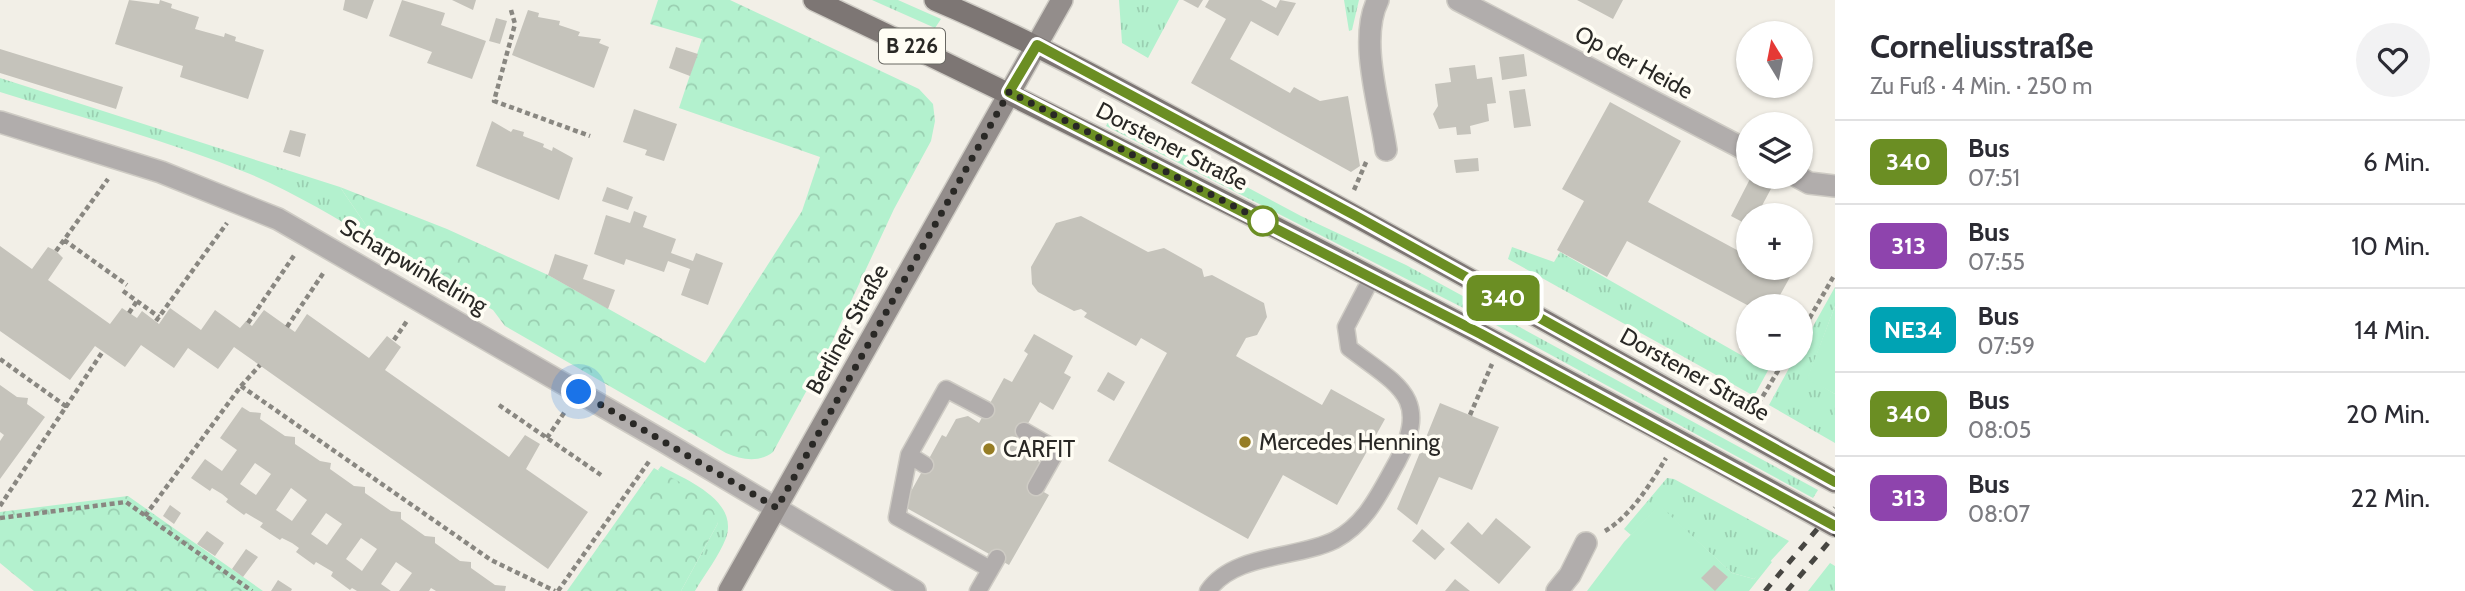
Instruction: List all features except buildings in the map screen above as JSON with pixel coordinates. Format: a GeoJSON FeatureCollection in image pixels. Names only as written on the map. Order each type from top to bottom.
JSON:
{"type":"FeatureCollection","features":[{"type":"Feature","properties":{"kind":"main road","name":"Dorstener Straße"},"geometry":{"type":"LineString","coordinates":[[814,0],[1009,92],[1372,277],[1835,526]]}},
{"type":"Feature","properties":{"kind":"main road","name":"Dorstener Straße"},"geometry":{"type":"LineString","coordinates":[[935,0],[1037,45],[1345,210],[1835,482]]}},
{"type":"Feature","properties":{"kind":"main road","name":"Berliner Straße"},"geometry":{"type":"LineString","coordinates":[[729,591],[1062,0]]}},
{"type":"Feature","properties":{"kind":"street"},"geometry":{"type":"LineString","coordinates":[[1378,0],[1371,13],[1368,34],[1386,150]]}},
{"type":"Feature","properties":{"kind":"street","name":"Op der Heide"},"geometry":{"type":"LineString","coordinates":[[1458,0],[1736,145]]}},
{"type":"Feature","properties":{"kind":"street","name":"Scharpwinkelring"},"geometry":{"type":"LineString","coordinates":[[0,122],[123,159],[241,202],[308,235],[663,440],[915,591]]}},
{"type":"Feature","properties":{"kind":"street"},"geometry":{"type":"LineString","coordinates":[[1813,183],[1835,186]]}},
{"type":"Feature","properties":{"kind":"street"},"geometry":{"type":"LineString","coordinates":[[1557,591],[1570,575],[1586,543]]}},
{"type":"Feature","properties":{"kind":"lane"},"geometry":{"type":"LineString","coordinates":[[1208,591],[1215,580],[1247,565],[1334,540],[1368,514],[1410,436],[1413,416],[1408,399],[1396,385],[1349,348],[1346,327],[1372,277]]}},
{"type":"Feature","properties":{"kind":"lane"},"geometry":{"type":"LineString","coordinates":[[978,591],[993,564],[897,516],[909,455],[946,389],[986,410]]}},
{"type":"Feature","properties":{"kind":"lane"},"geometry":{"type":"LineString","coordinates":[[1024,431],[1057,450],[1036,488]]}},
{"type":"Feature","properties":{"kind":"lane"},"geometry":{"type":"LineString","coordinates":[[909,455],[926,465]]}},
{"type":"Feature","properties":{"kind":"path"},"geometry":{"type":"LineString","coordinates":[[511,10],[515,24],[494,102],[590,136]]}},
{"type":"Feature","properties":{"kind":"path"},"geometry":{"type":"LineString","coordinates":[[1345,210],[1369,156],[1386,150]]}},
{"type":"Feature","properties":{"kind":"path"},"geometry":{"type":"LineString","coordinates":[[57,251],[123,159]]}},
{"type":"Feature","properties":{"kind":"path"},"geometry":{"type":"LineString","coordinates":[[123,291],[158,319],[241,202]]}},
{"type":"Feature","properties":{"kind":"path"},"geometry":{"type":"LineString","coordinates":[[248,323],[308,235]]}},
{"type":"Feature","properties":{"kind":"path"},"geometry":{"type":"LineString","coordinates":[[64,240],[127,285]]}},
{"type":"Feature","properties":{"kind":"path"},"geometry":{"type":"LineString","coordinates":[[287,327],[337,252]]}},
{"type":"Feature","properties":{"kind":"path"},"geometry":{"type":"LineString","coordinates":[[1813,312],[1835,274]]}},
{"type":"Feature","properties":{"kind":"path"},"geometry":{"type":"LineString","coordinates":[[129,313],[137,301]]}},
{"type":"Feature","properties":{"kind":"path"},"geometry":{"type":"LineString","coordinates":[[0,506],[103,351]]}},
{"type":"Feature","properties":{"kind":"path"},"geometry":{"type":"LineString","coordinates":[[0,359],[67,407]]}},
{"type":"Feature","properties":{"kind":"path"},"geometry":{"type":"LineString","coordinates":[[145,516],[241,386],[260,365]]}},
{"type":"Feature","properties":{"kind":"path"},"geometry":{"type":"LineString","coordinates":[[1742,430],[1778,371]]}},
{"type":"Feature","properties":{"kind":"path"},"geometry":{"type":"LineString","coordinates":[[1470,415],[1481,385]]}},
{"type":"Feature","properties":{"kind":"path"},"geometry":{"type":"LineString","coordinates":[[241,386],[491,560],[556,591],[663,440]]}},
{"type":"Feature","properties":{"kind":"path"},"geometry":{"type":"LineString","coordinates":[[547,438],[579,392]]}},
{"type":"Feature","properties":{"kind":"path"},"geometry":{"type":"LineString","coordinates":[[499,405],[601,475]]}},
{"type":"Feature","properties":{"kind":"path"},"geometry":{"type":"LineString","coordinates":[[534,440],[539,432]]}},
{"type":"Feature","properties":{"kind":"path"},"geometry":{"type":"LineString","coordinates":[[1586,543],[1614,526],[1651,483],[1678,440]]}},
{"type":"Feature","properties":{"kind":"path"},"geometry":{"type":"LineString","coordinates":[[0,518],[126,502],[251,591]]}},
{"type":"Feature","properties":{"kind":"green space"},"geometry":{"type":"Polygon","coordinates":[[[658,0],[730,0],[919,89],[933,104],[935,121],[931,141],[894,209],[825,357],[773,452],[762,458],[744,459],[726,453],[505,326],[493,310],[378,243],[340,187],[447,229],[548,275],[705,363],[802,211],[820,157],[679,108],[702,39],[650,24],[658,0]]]}},
{"type":"Feature","properties":{"kind":"green space"},"geometry":{"type":"Polygon","coordinates":[[[872,0],[898,0],[941,19],[935,28],[872,0]]]}},
{"type":"Feature","properties":{"kind":"green space"},"geometry":{"type":"Polygon","coordinates":[[[1119,0],[1179,0],[1148,58],[1122,43],[1119,0]]]}},
{"type":"Feature","properties":{"kind":"green space"},"geometry":{"type":"Polygon","coordinates":[[[1344,0],[1359,0],[1352,30],[1349,31],[1344,0]]]}},
{"type":"Feature","properties":{"kind":"green space"},"geometry":{"type":"Polygon","coordinates":[[[0,78],[340,187],[378,243],[331,215],[250,174],[157,140],[0,92],[0,78]]]}},
{"type":"Feature","properties":{"kind":"green space"},"geometry":{"type":"Polygon","coordinates":[[[1112,115],[1301,216],[1406,265],[1818,490],[1813,498],[1485,319],[1106,126],[1112,115]]]}},
{"type":"Feature","properties":{"kind":"green space"},"geometry":{"type":"Polygon","coordinates":[[[1512,247],[1554,262],[1560,252],[1736,352],[1736,371],[1768,371],[1754,396],[1508,259],[1512,247]]]}},
{"type":"Feature","properties":{"kind":"green space"},"geometry":{"type":"Polygon","coordinates":[[[1835,287],[1835,306],[1813,365],[1813,326],[1835,287]]]}},
{"type":"Feature","properties":{"kind":"green space"},"geometry":{"type":"Polygon","coordinates":[[[1835,306],[1835,394],[1807,379],[1810,371],[1813,371],[1813,363],[1835,306]]]}},
{"type":"Feature","properties":{"kind":"green space"},"geometry":{"type":"Polygon","coordinates":[[[1787,371],[1811,371],[1808,378],[1835,394],[1835,443],[1769,405],[1787,371]]]}},
{"type":"Feature","properties":{"kind":"green space"},"geometry":{"type":"Polygon","coordinates":[[[661,466],[708,493],[725,513],[728,525],[726,538],[695,591],[681,591],[718,523],[658,470],[661,466]]]}},
{"type":"Feature","properties":{"kind":"green space"},"geometry":{"type":"Polygon","coordinates":[[[654,468],[693,490],[709,504],[718,523],[681,591],[567,591],[654,468]]]}},
{"type":"Feature","properties":{"kind":"green space"},"geometry":{"type":"Polygon","coordinates":[[[1667,478],[1674,479],[1789,541],[1754,579],[1732,573],[1659,506],[1631,535],[1624,529],[1667,478]]]}},
{"type":"Feature","properties":{"kind":"green space"},"geometry":{"type":"Polygon","coordinates":[[[128,496],[263,591],[34,591],[0,563],[0,512],[128,496]]]}},
{"type":"Feature","properties":{"kind":"green space"},"geometry":{"type":"Polygon","coordinates":[[[1659,505],[1732,573],[1754,579],[1769,560],[1772,562],[1749,591],[1587,591],[1624,542],[1659,505]]]}},
{"type":"Feature","properties":{"kind":"green space"},"geometry":{"type":"Polygon","coordinates":[[[1830,563],[1835,566],[1835,591],[1808,591],[1830,563]]]}},
{"type":"Feature","properties":{"kind":"railway"},"geometry":{"type":"LineString","coordinates":[[1765,591],[1835,508]]}},
{"type":"Feature","properties":{"kind":"railway"},"geometry":{"type":"LineString","coordinates":[[1787,591],[1835,535]]}},
{"type":"Feature","properties":{"kind":"bus line","name":"340"},"geometry":{"type":"LineString","coordinates":[[1835,482],[1356,216],[1037,45],[1009,92],[1329,254],[1835,526]]}},
{"type":"Feature","properties":{"kind":"place","name":"Mercedes Henning"},"geometry":{"type":"Point","coordinates":[1245,442]}},
{"type":"Feature","properties":{"kind":"place","name":"CARFIT"},"geometry":{"type":"Point","coordinates":[989,449]}},
{"type":"Feature","properties":{"kind":"route"},"geometry":{"type":"LineString","coordinates":[[579,392],[777,508],[1009,92],[1263,221]]}}]}
